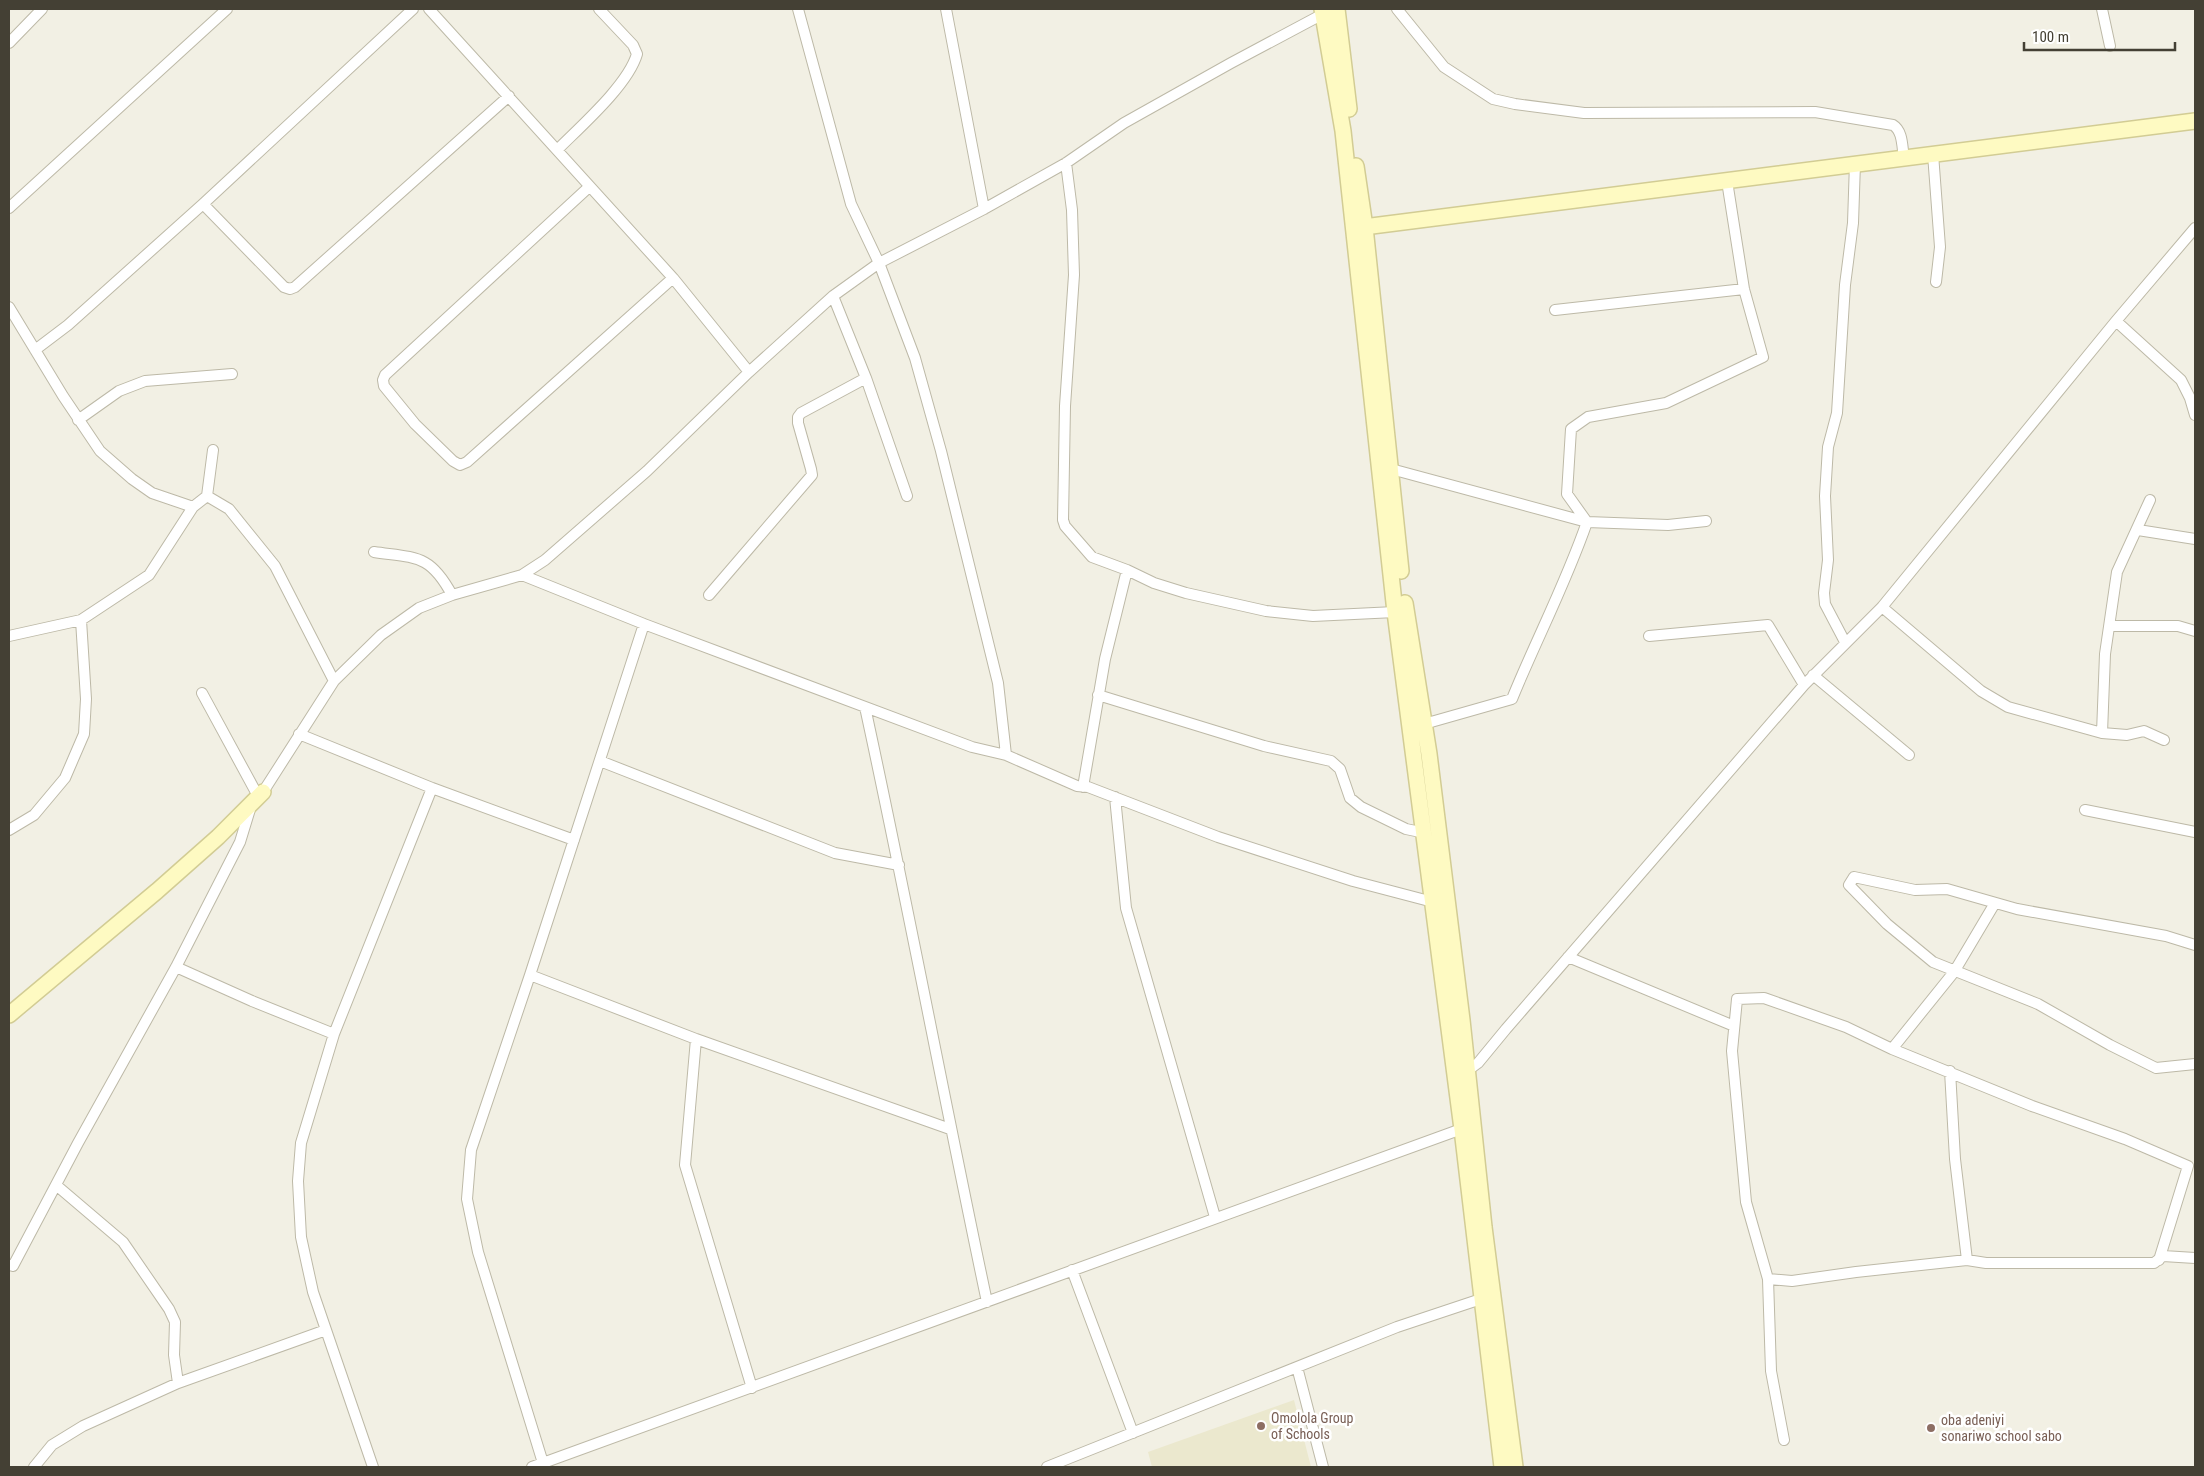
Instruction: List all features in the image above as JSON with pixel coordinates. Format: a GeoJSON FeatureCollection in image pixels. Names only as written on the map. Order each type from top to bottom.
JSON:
{"type":"FeatureCollection","features":[{"type":"Feature","properties":{"kind":"main road"},"geometry":{"type":"LineString","coordinates":[[1327,11],[1343,131],[1359,228],[1391,469],[1406,615],[1424,724],[1467,1071],[1467,1127],[1481,1299],[1502,1467]]}},
{"type":"Feature","properties":{"kind":"main road"},"geometry":{"type":"LineString","coordinates":[[1359,228],[1855,163],[2195,121]]}},
{"type":"Feature","properties":{"kind":"main road"},"geometry":{"type":"LineString","coordinates":[[1359,228],[1395,612],[1433,902],[1515,1467]]}},
{"type":"Feature","properties":{"kind":"main road"},"geometry":{"type":"LineString","coordinates":[[9,1016],[157,891],[258,797]]}},
{"type":"Feature","properties":{"kind":"street"},"geometry":{"type":"LineString","coordinates":[[9,43],[42,9]]}},
{"type":"Feature","properties":{"kind":"street"},"geometry":{"type":"LineString","coordinates":[[9,208],[227,9]]}},
{"type":"Feature","properties":{"kind":"street"},"geometry":{"type":"LineString","coordinates":[[35,350],[68,325],[203,204],[413,9]]}},
{"type":"Feature","properties":{"kind":"street"},"geometry":{"type":"LineString","coordinates":[[429,9],[673,278],[749,372]]}},
{"type":"Feature","properties":{"kind":"street"},"geometry":{"type":"LineString","coordinates":[[557,150],[603,105],[635,62],[637,54],[633,45],[599,9]]}},
{"type":"Feature","properties":{"kind":"street"},"geometry":{"type":"LineString","coordinates":[[798,9],[851,204],[879,263],[915,358],[941,451],[998,683],[1006,755]]}},
{"type":"Feature","properties":{"kind":"street"},"geometry":{"type":"LineString","coordinates":[[946,9],[984,210]]}},
{"type":"Feature","properties":{"kind":"street"},"geometry":{"type":"LineString","coordinates":[[1397,9],[1444,67],[1493,99],[1532,107],[1584,113],[1815,112],[1893,125],[1900,132],[1904,158]]}},
{"type":"Feature","properties":{"kind":"street"},"geometry":{"type":"LineString","coordinates":[[2102,9],[2110,46]]}},
{"type":"Feature","properties":{"kind":"street"},"geometry":{"type":"LineString","coordinates":[[10,1268],[176,967],[240,842],[258,797],[334,681],[400,620],[419,608],[452,595],[522,575],[567,542],[646,471],[749,372],[833,296],[879,263],[984,210],[1066,163],[1124,124],[1327,11]]}},
{"type":"Feature","properties":{"kind":"street"},"geometry":{"type":"LineString","coordinates":[[203,204],[284,287],[290,289],[295,287],[509,96]]}},
{"type":"Feature","properties":{"kind":"street"},"geometry":{"type":"LineString","coordinates":[[1933,154],[1940,247],[1936,282]]}},
{"type":"Feature","properties":{"kind":"street"},"geometry":{"type":"LineString","coordinates":[[1066,163],[1072,210],[1074,275],[1065,406],[1063,520],[1071,534],[1092,557],[1154,583],[1186,593],[1266,611],[1313,616],[1395,612]]}},
{"type":"Feature","properties":{"kind":"street"},"geometry":{"type":"LineString","coordinates":[[1845,642],[1825,604],[1828,560],[1825,496],[1828,446],[1837,413],[1845,285],[1853,223],[1855,163]]}},
{"type":"Feature","properties":{"kind":"street"},"geometry":{"type":"LineString","coordinates":[[1587,522],[1567,494],[1571,429],[1588,417],[1666,403],[1763,357],[1744,289],[1727,181]]}},
{"type":"Feature","properties":{"kind":"street"},"geometry":{"type":"LineString","coordinates":[[589,187],[385,375],[383,380],[384,386],[415,424],[453,461],[460,465],[467,462],[673,278]]}},
{"type":"Feature","properties":{"kind":"street"},"geometry":{"type":"LineString","coordinates":[[1467,1071],[1478,1063],[1804,685],[1882,607],[2116,321],[2195,230]]}},
{"type":"Feature","properties":{"kind":"street"},"geometry":{"type":"LineString","coordinates":[[1555,310],[1744,289]]}},
{"type":"Feature","properties":{"kind":"street"},"geometry":{"type":"LineString","coordinates":[[833,296],[866,378],[906,496]]}},
{"type":"Feature","properties":{"kind":"street"},"geometry":{"type":"LineString","coordinates":[[9,306],[78,420],[100,451],[132,479],[152,493],[193,507]]}},
{"type":"Feature","properties":{"kind":"street"},"geometry":{"type":"LineString","coordinates":[[2116,321],[2181,380],[2190,398],[2195,415]]}},
{"type":"Feature","properties":{"kind":"street"},"geometry":{"type":"LineString","coordinates":[[78,420],[119,391],[145,381],[232,374]]}},
{"type":"Feature","properties":{"kind":"street"},"geometry":{"type":"LineString","coordinates":[[709,595],[812,475],[798,417],[801,413],[866,378]]}},
{"type":"Feature","properties":{"kind":"street"},"geometry":{"type":"LineString","coordinates":[[9,636],[81,620],[149,576],[193,507],[207,496],[213,450]]}},
{"type":"Feature","properties":{"kind":"street"},"geometry":{"type":"LineString","coordinates":[[1391,469],[1587,522],[1668,525],[1706,521]]}},
{"type":"Feature","properties":{"kind":"street"},"geometry":{"type":"LineString","coordinates":[[207,496],[229,509],[274,566],[334,681]]}},
{"type":"Feature","properties":{"kind":"street"},"geometry":{"type":"LineString","coordinates":[[2102,733],[2105,654],[2117,572],[2138,530],[2150,500]]}},
{"type":"Feature","properties":{"kind":"street"},"geometry":{"type":"LineString","coordinates":[[1424,724],[1512,699],[1534,646],[1550,615],[1587,522]]}},
{"type":"Feature","properties":{"kind":"street"},"geometry":{"type":"LineString","coordinates":[[2138,530],[2195,539]]}},
{"type":"Feature","properties":{"kind":"street"},"geometry":{"type":"LineString","coordinates":[[374,552],[418,558],[430,564],[441,576],[452,595]]}},
{"type":"Feature","properties":{"kind":"street"},"geometry":{"type":"LineString","coordinates":[[1083,786],[1098,695],[1126,570]]}},
{"type":"Feature","properties":{"kind":"street"},"geometry":{"type":"LineString","coordinates":[[522,575],[644,624],[972,747],[1006,755],[1218,837],[1353,881],[1433,902]]}},
{"type":"Feature","properties":{"kind":"street"},"geometry":{"type":"LineString","coordinates":[[1882,607],[1981,691],[2001,703],[2049,719],[2102,733],[2126,735],[2144,731],[2164,740]]}},
{"type":"Feature","properties":{"kind":"street"},"geometry":{"type":"LineString","coordinates":[[9,830],[34,815],[65,778],[84,734],[86,699],[81,620]]}},
{"type":"Feature","properties":{"kind":"street"},"geometry":{"type":"LineString","coordinates":[[543,1463],[478,1252],[467,1199],[471,1150],[644,624]]}},
{"type":"Feature","properties":{"kind":"street"},"geometry":{"type":"LineString","coordinates":[[1649,636],[1768,625],[1804,685]]}},
{"type":"Feature","properties":{"kind":"street"},"geometry":{"type":"LineString","coordinates":[[2110,626],[2178,626],[2195,631]]}},
{"type":"Feature","properties":{"kind":"street"},"geometry":{"type":"LineString","coordinates":[[1813,675],[1908,755]]}},
{"type":"Feature","properties":{"kind":"street"},"geometry":{"type":"LineString","coordinates":[[202,693],[258,797]]}},
{"type":"Feature","properties":{"kind":"street"},"geometry":{"type":"LineString","coordinates":[[1098,695],[1264,746],[1331,761],[1340,769],[1350,798],[1361,807],[1406,829],[1425,833]]}},
{"type":"Feature","properties":{"kind":"street"},"geometry":{"type":"LineString","coordinates":[[865,707],[900,865],[950,1129],[987,1302]]}},
{"type":"Feature","properties":{"kind":"street"},"geometry":{"type":"LineString","coordinates":[[299,734],[432,788],[574,840]]}},
{"type":"Feature","properties":{"kind":"street"},"geometry":{"type":"LineString","coordinates":[[600,761],[835,853],[900,865]]}},
{"type":"Feature","properties":{"kind":"street"},"geometry":{"type":"LineString","coordinates":[[373,1467],[313,1292],[301,1237],[298,1180],[301,1143],[334,1034],[432,788]]}},
{"type":"Feature","properties":{"kind":"street"},"geometry":{"type":"LineString","coordinates":[[1115,797],[1126,908],[1215,1217]]}},
{"type":"Feature","properties":{"kind":"street"},"geometry":{"type":"LineString","coordinates":[[2085,810],[2195,832]]}},
{"type":"Feature","properties":{"kind":"street"},"geometry":{"type":"LineString","coordinates":[[2195,945],[2166,936],[2085,922],[1996,903],[1947,889],[1916,890],[1854,877],[1849,885],[1887,924],[1933,962],[2038,1004],[2110,1045],[2156,1068],[2195,1064]]}},
{"type":"Feature","properties":{"kind":"street"},"geometry":{"type":"LineString","coordinates":[[1892,1049],[1954,972],[1996,903]]}},
{"type":"Feature","properties":{"kind":"street"},"geometry":{"type":"LineString","coordinates":[[1568,957],[1734,1026]]}},
{"type":"Feature","properties":{"kind":"street"},"geometry":{"type":"LineString","coordinates":[[176,967],[334,1034]]}},
{"type":"Feature","properties":{"kind":"street"},"geometry":{"type":"LineString","coordinates":[[530,975],[696,1039],[950,1129]]}},
{"type":"Feature","properties":{"kind":"street"},"geometry":{"type":"LineString","coordinates":[[1784,1440],[1771,1371],[1768,1279],[1746,1202],[1732,1051],[1737,999],[1764,998],[1846,1027],[1892,1049],[2032,1106],[2125,1139],[2192,1167],[2159,1260]]}},
{"type":"Feature","properties":{"kind":"street"},"geometry":{"type":"LineString","coordinates":[[696,1039],[685,1165],[752,1388]]}},
{"type":"Feature","properties":{"kind":"street"},"geometry":{"type":"LineString","coordinates":[[1950,1071],[1955,1159],[1967,1260]]}},
{"type":"Feature","properties":{"kind":"street"},"geometry":{"type":"LineString","coordinates":[[532,1467],[1215,1217],[1467,1127]]}},
{"type":"Feature","properties":{"kind":"street"},"geometry":{"type":"LineString","coordinates":[[56,1185],[123,1242],[169,1309],[175,1322],[174,1355],[178,1383]]}},
{"type":"Feature","properties":{"kind":"street"},"geometry":{"type":"LineString","coordinates":[[1768,1279],[1792,1281],[1967,1260],[1986,1263],[2154,1263],[2163,1256],[2195,1258]]}},
{"type":"Feature","properties":{"kind":"street"},"geometry":{"type":"LineString","coordinates":[[1072,1270],[1132,1433]]}},
{"type":"Feature","properties":{"kind":"street"},"geometry":{"type":"LineString","coordinates":[[1047,1467],[1397,1327],[1481,1299]]}},
{"type":"Feature","properties":{"kind":"street"},"geometry":{"type":"LineString","coordinates":[[34,1467],[52,1444],[75,1431],[178,1383],[326,1330]]}},
{"type":"Feature","properties":{"kind":"street"},"geometry":{"type":"LineString","coordinates":[[1297,1367],[1323,1467]]}},
{"type":"Feature","properties":{"kind":"shaded area","name":"Omolola Group of Schools"},"geometry":{"type":"Polygon","coordinates":[[[1294,1400],[1311,1467],[1152,1467],[1148,1452],[1294,1400]]]}},
{"type":"Feature","properties":{"kind":"place","name":"Omolola Group of Schools"},"geometry":{"type":"Point","coordinates":[1261,1426]}},
{"type":"Feature","properties":{"kind":"place","name":"oba adeniyi sonariwo school sabo"},"geometry":{"type":"Point","coordinates":[1931,1428]}}]}
